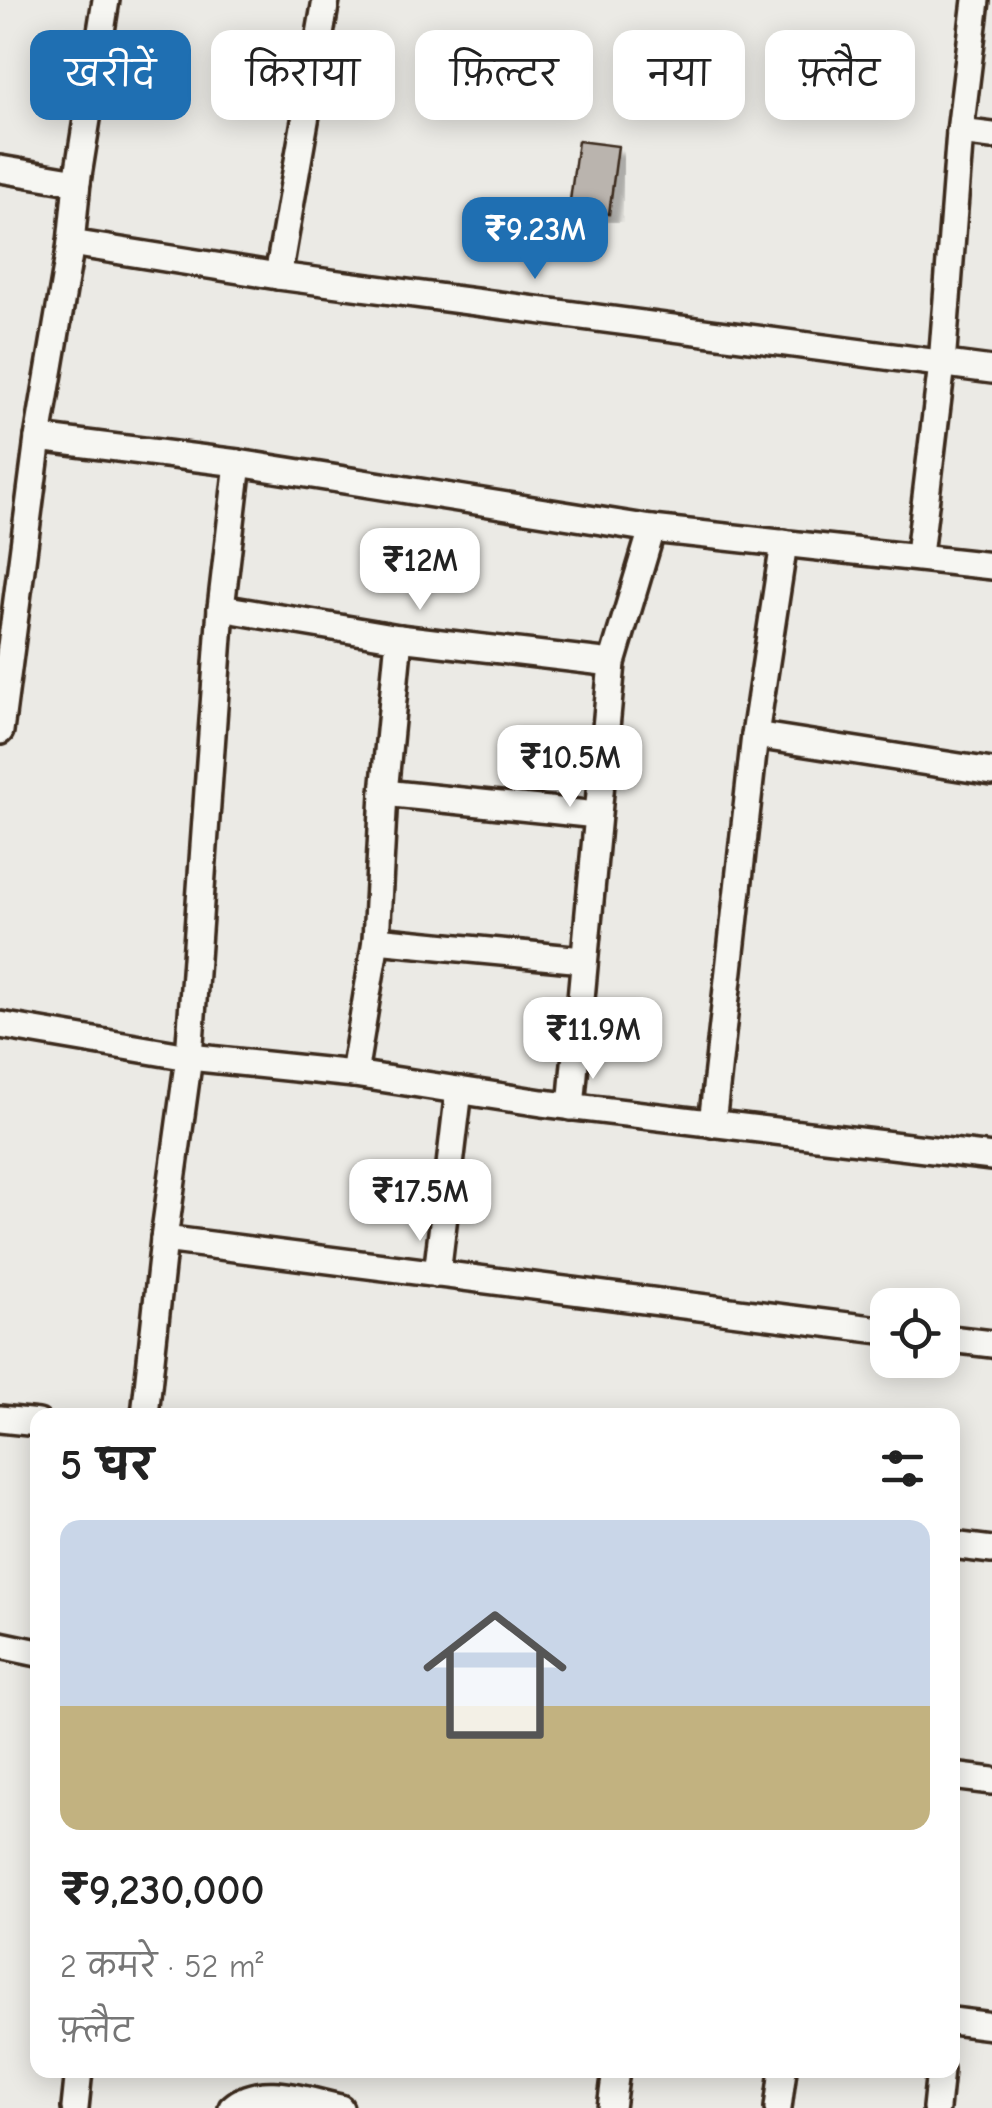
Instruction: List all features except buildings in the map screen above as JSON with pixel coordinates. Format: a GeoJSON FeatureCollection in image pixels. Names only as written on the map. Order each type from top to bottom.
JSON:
{"type":"FeatureCollection","features":[{"type":"Feature","properties":{"kind":"street"},"geometry":{"type":"LineString","coordinates":[[0,731],[38,438],[106,0]]}},
{"type":"Feature","properties":{"kind":"street"},"geometry":{"type":"LineString","coordinates":[[278,276],[326,0]]}},
{"type":"Feature","properties":{"kind":"street"},"geometry":{"type":"LineString","coordinates":[[920,555],[976,0]]}},
{"type":"Feature","properties":{"kind":"street"},"geometry":{"type":"LineString","coordinates":[[960,132],[992,136]]}},
{"type":"Feature","properties":{"kind":"street"},"geometry":{"type":"LineString","coordinates":[[0,169],[77,182]]}},
{"type":"Feature","properties":{"kind":"street"},"geometry":{"type":"LineString","coordinates":[[71,244],[278,276],[992,370]]}},
{"type":"Feature","properties":{"kind":"street"},"geometry":{"type":"LineString","coordinates":[[38,438],[238,463],[652,529],[920,555],[992,566]]}},
{"type":"Feature","properties":{"kind":"street"},"geometry":{"type":"LineString","coordinates":[[146,1408],[189,1057],[221,608],[238,463]]}},
{"type":"Feature","properties":{"kind":"street"},"geometry":{"type":"LineString","coordinates":[[572,1107],[612,663],[652,529]]}},
{"type":"Feature","properties":{"kind":"street"},"geometry":{"type":"LineString","coordinates":[[712,1124],[755,735],[784,543]]}},
{"type":"Feature","properties":{"kind":"street"},"geometry":{"type":"LineString","coordinates":[[221,608],[399,638],[612,663]]}},
{"type":"Feature","properties":{"kind":"street"},"geometry":{"type":"LineString","coordinates":[[354,1074],[376,940],[384,793],[399,638]]}},
{"type":"Feature","properties":{"kind":"street"},"geometry":{"type":"LineString","coordinates":[[755,735],[992,772]]}},
{"type":"Feature","properties":{"kind":"street"},"geometry":{"type":"LineString","coordinates":[[384,793],[597,815]]}},
{"type":"Feature","properties":{"kind":"street"},"geometry":{"type":"LineString","coordinates":[[376,940],[583,960]]}},
{"type":"Feature","properties":{"kind":"street"},"geometry":{"type":"LineString","coordinates":[[0,1025],[189,1057],[354,1074],[572,1107],[992,1157]]}},
{"type":"Feature","properties":{"kind":"street"},"geometry":{"type":"LineString","coordinates":[[436,1274],[459,1090]]}},
{"type":"Feature","properties":{"kind":"street"},"geometry":{"type":"LineString","coordinates":[[164,1239],[870,1329]]}},
{"type":"Feature","properties":{"kind":"street"},"geometry":{"type":"LineString","coordinates":[[960,1340],[992,1344]]}},
{"type":"Feature","properties":{"kind":"street"},"geometry":{"type":"LineString","coordinates":[[0,1419],[30,1422]]}},
{"type":"Feature","properties":{"kind":"street"},"geometry":{"type":"LineString","coordinates":[[960,1546],[992,1550]]}},
{"type":"Feature","properties":{"kind":"street"},"geometry":{"type":"LineString","coordinates":[[0,1645],[30,1651]]}},
{"type":"Feature","properties":{"kind":"street"},"geometry":{"type":"LineString","coordinates":[[960,1777],[992,1782]]}},
{"type":"Feature","properties":{"kind":"street"},"geometry":{"type":"LineString","coordinates":[[960,2022],[992,2026]]}},
{"type":"Feature","properties":{"kind":"street"},"geometry":{"type":"LineString","coordinates":[[75,2108],[78,2078]]}},
{"type":"Feature","properties":{"kind":"street"},"geometry":{"type":"LineString","coordinates":[[611,2108],[615,2078]]}},
{"type":"Feature","properties":{"kind":"street"},"geometry":{"type":"LineString","coordinates":[[778,2108],[781,2078]]}},
{"type":"Feature","properties":{"kind":"street"},"geometry":{"type":"LineString","coordinates":[[936,2108],[939,2078]]}},
{"type":"Feature","properties":{"kind":"street"},"geometry":{"type":"LineString","coordinates":[[232,2108],[252,2096],[278,2095],[340,2108]]}}]}
